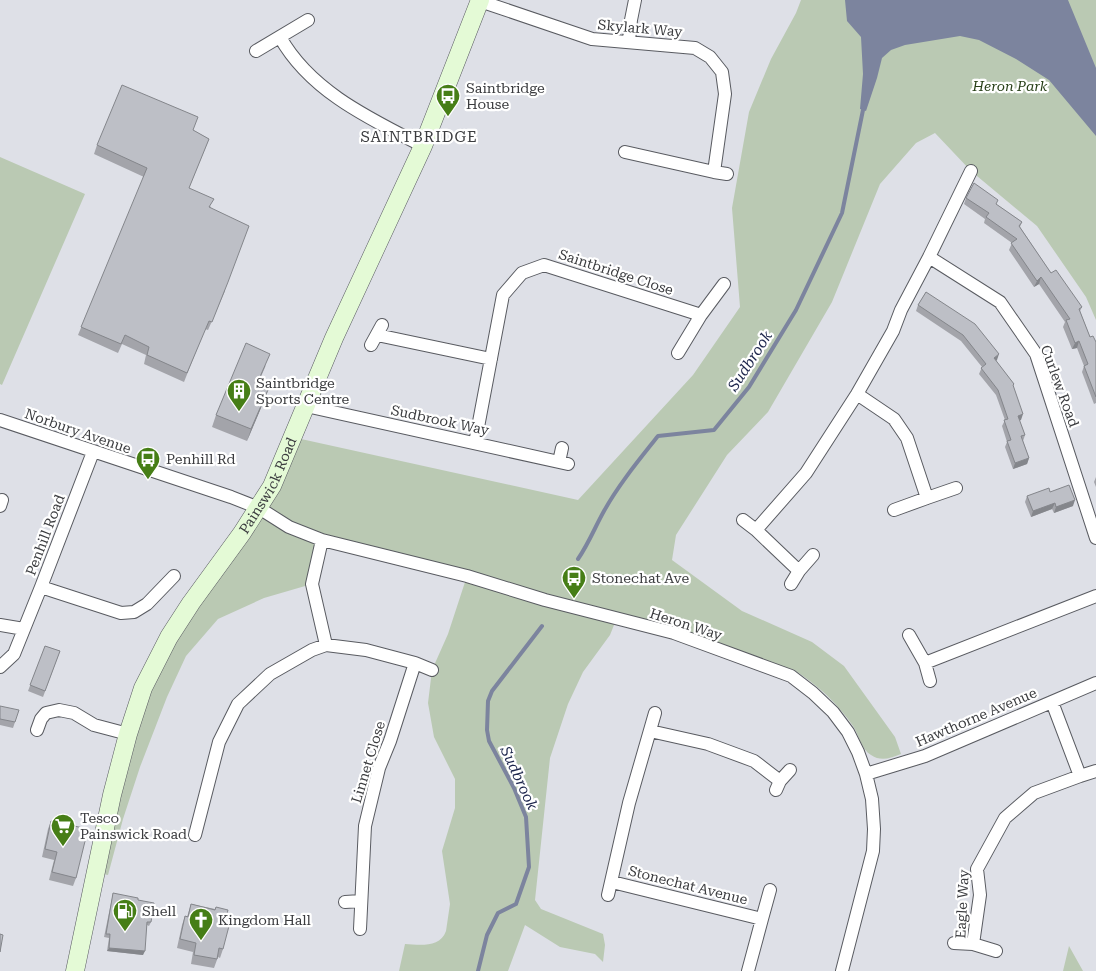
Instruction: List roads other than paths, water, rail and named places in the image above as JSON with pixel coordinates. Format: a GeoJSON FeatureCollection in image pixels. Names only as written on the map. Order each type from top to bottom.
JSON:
{"type":"FeatureCollection","features":[{"type":"Feature","properties":{"kind":"main road","name":"Painswick Road"},"geometry":{"type":"LineString","coordinates":[[75,971],[110,803],[128,734],[143,688],[169,637],[191,602],[259,508],[272,486],[367,264],[423,146],[480,0]]}},
{"type":"Feature","properties":{"kind":"street","name":"Skylark Way"},"geometry":{"type":"LineString","coordinates":[[480,0],[592,39],[695,48],[710,57],[722,72],[725,94],[714,172]]}},
{"type":"Feature","properties":{"kind":"street"},"geometry":{"type":"LineString","coordinates":[[629,41],[635,0]]}},
{"type":"Feature","properties":{"kind":"street"},"geometry":{"type":"LineString","coordinates":[[256,51],[308,20]]}},
{"type":"Feature","properties":{"kind":"street"},"geometry":{"type":"LineString","coordinates":[[280,38],[299,65],[330,92],[369,119],[423,146]]}},
{"type":"Feature","properties":{"kind":"street"},"geometry":{"type":"LineString","coordinates":[[625,152],[727,174]]}},
{"type":"Feature","properties":{"kind":"street"},"geometry":{"type":"LineString","coordinates":[[756,530],[806,473],[857,394],[893,331],[901,310],[971,171]]}},
{"type":"Feature","properties":{"kind":"street","name":"Curlew Road"},"geometry":{"type":"LineString","coordinates":[[929,257],[1000,302],[1036,354],[1096,538]]}},
{"type":"Feature","properties":{"kind":"street","name":"Saintbridge Close"},"geometry":{"type":"LineString","coordinates":[[475,443],[503,295],[522,273],[544,265],[701,316]]}},
{"type":"Feature","properties":{"kind":"street"},"geometry":{"type":"LineString","coordinates":[[678,352],[724,284]]}},
{"type":"Feature","properties":{"kind":"street"},"geometry":{"type":"LineString","coordinates":[[377,335],[491,359]]}},
{"type":"Feature","properties":{"kind":"street"},"geometry":{"type":"LineString","coordinates":[[857,394],[894,418],[907,438],[926,498]]}},
{"type":"Feature","properties":{"kind":"street","name":"Sudbrook Way"},"geometry":{"type":"LineString","coordinates":[[306,406],[563,463],[562,448]]}},
{"type":"Feature","properties":{"kind":"street","name":"Norbury Avenue"},"geometry":{"type":"LineString","coordinates":[[0,420],[259,508]]}},
{"type":"Feature","properties":{"kind":"street","name":"Penhill Road"},"geometry":{"type":"LineString","coordinates":[[0,667],[14,654],[42,587],[93,452]]}},
{"type":"Feature","properties":{"kind":"street"},"geometry":{"type":"LineString","coordinates":[[894,510],[956,488]]}},
{"type":"Feature","properties":{"kind":"street","name":"Heron Way"},"geometry":{"type":"LineString","coordinates":[[259,508],[289,528],[322,540],[467,576],[558,604],[674,634],[791,676],[814,693],[848,732],[866,774],[872,799],[873,851],[842,971]]}},
{"type":"Feature","properties":{"kind":"street"},"geometry":{"type":"LineString","coordinates":[[743,520],[799,571]]}},
{"type":"Feature","properties":{"kind":"street"},"geometry":{"type":"LineString","coordinates":[[322,540],[312,584],[326,645]]}},
{"type":"Feature","properties":{"kind":"street"},"geometry":{"type":"LineString","coordinates":[[791,584],[813,555]]}},
{"type":"Feature","properties":{"kind":"street"},"geometry":{"type":"LineString","coordinates":[[42,587],[121,613],[134,612],[147,604],[174,576]]}},
{"type":"Feature","properties":{"kind":"street"},"geometry":{"type":"LineString","coordinates":[[925,663],[1096,596]]}},
{"type":"Feature","properties":{"kind":"street"},"geometry":{"type":"LineString","coordinates":[[0,625],[24,629]]}},
{"type":"Feature","properties":{"kind":"street"},"geometry":{"type":"LineString","coordinates":[[909,635],[925,663],[930,681]]}},
{"type":"Feature","properties":{"kind":"street"},"geometry":{"type":"LineString","coordinates":[[196,835],[219,742],[238,704],[270,674],[312,650],[326,645],[366,650],[415,663],[432,670]]}},
{"type":"Feature","properties":{"kind":"street","name":"Linnet Close"},"geometry":{"type":"LineString","coordinates":[[360,929],[365,826],[379,768],[390,741],[415,663]]}},
{"type":"Feature","properties":{"kind":"street","name":"Hawthorne Avenue"},"geometry":{"type":"LineString","coordinates":[[866,774],[924,756],[1096,683]]}},
{"type":"Feature","properties":{"kind":"street"},"geometry":{"type":"LineString","coordinates":[[1052,702],[1080,776]]}},
{"type":"Feature","properties":{"kind":"street"},"geometry":{"type":"LineString","coordinates":[[37,730],[41,719],[46,713],[58,710],[74,713],[94,725],[128,734]]}},
{"type":"Feature","properties":{"kind":"street","name":"Stonechat Avenue"},"geometry":{"type":"LineString","coordinates":[[608,895],[629,803],[655,713]]}},
{"type":"Feature","properties":{"kind":"street"},"geometry":{"type":"LineString","coordinates":[[650,731],[708,744],[754,761],[778,785],[790,770]]}},
{"type":"Feature","properties":{"kind":"street","name":"Eagle Way"},"geometry":{"type":"LineString","coordinates":[[996,951],[973,944],[980,895],[978,869],[1005,818],[1034,793],[1096,771]]}},
{"type":"Feature","properties":{"kind":"street","name":"Stonechat Avenue"},"geometry":{"type":"LineString","coordinates":[[612,882],[762,919],[748,971]]}},
{"type":"Feature","properties":{"kind":"street"},"geometry":{"type":"LineString","coordinates":[[762,919],[770,890]]}},
{"type":"Feature","properties":{"kind":"street"},"geometry":{"type":"LineString","coordinates":[[344,902],[361,901]]}},
{"type":"Feature","properties":{"kind":"street"},"geometry":{"type":"LineString","coordinates":[[954,943],[973,944]]}},
{"type":"Feature","properties":{"kind":"water"},"geometry":{"type":"Polygon","coordinates":[[[845,0],[1068,0],[1096,68],[1096,136],[1049,80],[1016,59],[979,40],[960,36],[905,45],[891,50],[882,58],[866,111],[860,109],[863,74],[861,37],[847,21],[845,0]]]}},
{"type":"Feature","properties":{"kind":"waterway","name":"Sudbrook"},"geometry":{"type":"LineString","coordinates":[[578,559],[616,491],[658,436],[714,430],[749,387],[796,310],[842,213],[863,110]]}},
{"type":"Feature","properties":{"kind":"waterway","name":"Sudbrook"},"geometry":{"type":"LineString","coordinates":[[478,971],[487,935],[498,913],[516,904],[529,867],[526,817],[514,788],[489,741],[487,730],[488,701],[492,691],[542,626]]}},
{"type":"Feature","properties":{"kind":"place","name":"Saintbridge House"},"geometry":{"type":"Point","coordinates":[448,117]}},
{"type":"Feature","properties":{"kind":"place","name":"Saintbridge Sports Centre"},"geometry":{"type":"Point","coordinates":[239,412]}},
{"type":"Feature","properties":{"kind":"place","name":"Penhill Rd"},"geometry":{"type":"Point","coordinates":[148,480]}},
{"type":"Feature","properties":{"kind":"place","name":"Stonechat Ave"},"geometry":{"type":"Point","coordinates":[574,599]}},
{"type":"Feature","properties":{"kind":"place","name":"Tesco Painswick Road"},"geometry":{"type":"Point","coordinates":[63,847]}},
{"type":"Feature","properties":{"kind":"place","name":"Shell"},"geometry":{"type":"Point","coordinates":[125,932]}},
{"type":"Feature","properties":{"kind":"place","name":"Kingdom Hall"},"geometry":{"type":"Point","coordinates":[201,941]}},
{"type":"Feature","properties":{"kind":"district","name":"SAINTBRIDGE"},"geometry":{"type":"Point","coordinates":[419,137]}},
{"type":"Feature","properties":{"kind":"park label","name":"Heron Park"},"geometry":{"type":"Point","coordinates":[1010,86]}}]}
